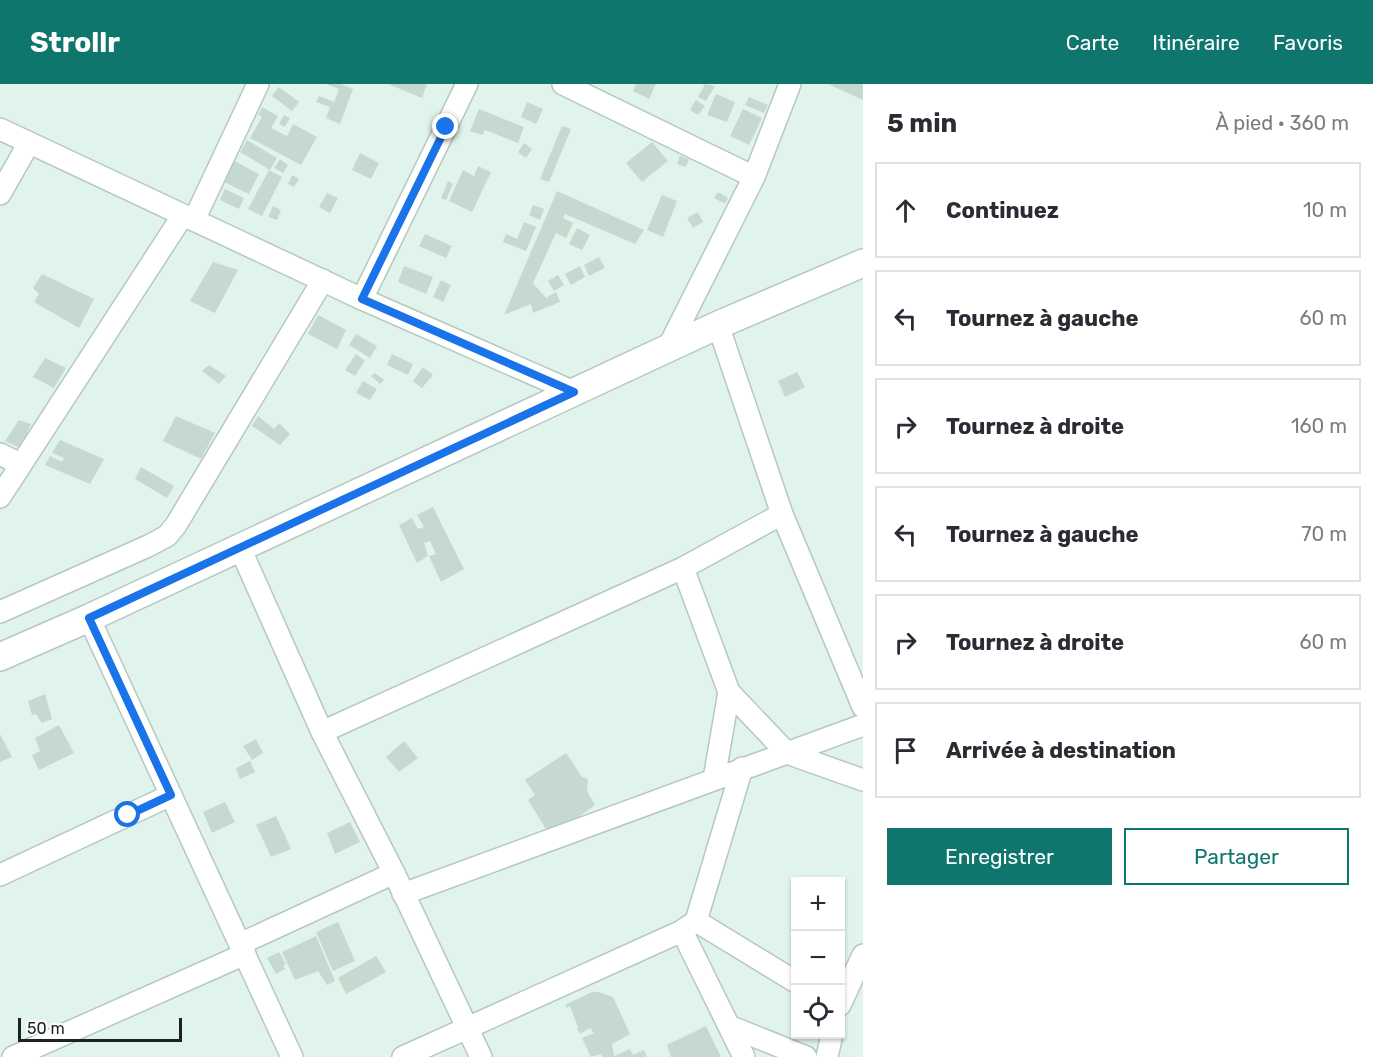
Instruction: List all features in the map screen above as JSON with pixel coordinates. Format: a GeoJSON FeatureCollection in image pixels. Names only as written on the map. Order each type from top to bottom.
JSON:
{"type":"FeatureCollection","features":[{"type":"Feature","properties":{"kind":"street"},"geometry":{"type":"LineString","coordinates":[[0,497],[188,217],[258,84]]}},
{"type":"Feature","properties":{"kind":"street"},"geometry":{"type":"LineString","coordinates":[[362,299],[467,84]]}},
{"type":"Feature","properties":{"kind":"street"},"geometry":{"type":"LineString","coordinates":[[563,84],[754,177]]}},
{"type":"Feature","properties":{"kind":"street"},"geometry":{"type":"LineString","coordinates":[[668,348],[754,177],[790,84]]}},
{"type":"Feature","properties":{"kind":"street"},"geometry":{"type":"LineString","coordinates":[[0,129],[362,299],[574,392]]}},
{"type":"Feature","properties":{"kind":"street"},"geometry":{"type":"LineString","coordinates":[[0,194],[29,143]]}},
{"type":"Feature","properties":{"kind":"street"},"geometry":{"type":"LineString","coordinates":[[0,657],[89,618],[718,325],[863,264]]}},
{"type":"Feature","properties":{"kind":"street"},"geometry":{"type":"LineString","coordinates":[[0,612],[167,536],[176,525],[323,280]]}},
{"type":"Feature","properties":{"kind":"street"},"geometry":{"type":"LineString","coordinates":[[718,325],[782,514],[863,707]]}},
{"type":"Feature","properties":{"kind":"street"},"geometry":{"type":"LineString","coordinates":[[0,454],[20,464]]}},
{"type":"Feature","properties":{"kind":"street"},"geometry":{"type":"LineString","coordinates":[[322,732],[683,568],[782,514]]}},
{"type":"Feature","properties":{"kind":"street"},"geometry":{"type":"LineString","coordinates":[[240,548],[322,732],[394,873],[481,1057]]}},
{"type":"Feature","properties":{"kind":"street"},"geometry":{"type":"LineString","coordinates":[[683,568],[729,692],[787,753],[863,780]]}},
{"type":"Feature","properties":{"kind":"street"},"geometry":{"type":"LineString","coordinates":[[89,618],[292,1057]]}},
{"type":"Feature","properties":{"kind":"street"},"geometry":{"type":"LineString","coordinates":[[714,780],[729,692]]}},
{"type":"Feature","properties":{"kind":"street"},"geometry":{"type":"LineString","coordinates":[[403,894],[863,725]]}},
{"type":"Feature","properties":{"kind":"street"},"geometry":{"type":"LineString","coordinates":[[742,768],[689,926],[729,1026],[744,1057]]}},
{"type":"Feature","properties":{"kind":"street"},"geometry":{"type":"LineString","coordinates":[[0,876],[171,795]]}},
{"type":"Feature","properties":{"kind":"street"},"geometry":{"type":"LineString","coordinates":[[13,1057],[242,949],[394,873]]}},
{"type":"Feature","properties":{"kind":"street"},"geometry":{"type":"LineString","coordinates":[[689,926],[791,980]]}},
{"type":"Feature","properties":{"kind":"street"},"geometry":{"type":"LineString","coordinates":[[403,1057],[689,926]]}},
{"type":"Feature","properties":{"kind":"street"},"geometry":{"type":"LineString","coordinates":[[845,994],[863,955]]}},
{"type":"Feature","properties":{"kind":"street"},"geometry":{"type":"LineString","coordinates":[[729,1026],[806,1057]]}},
{"type":"Feature","properties":{"kind":"street"},"geometry":{"type":"LineString","coordinates":[[827,1057],[831,1039]]}},
{"type":"Feature","properties":{"kind":"building"},"geometry":{"type":"Polygon","coordinates":[[[326,84],[341,84],[353,89],[340,124],[326,118],[330,107],[316,102],[319,96],[334,102],[339,89],[326,84]]]}},
{"type":"Feature","properties":{"kind":"building"},"geometry":{"type":"Polygon","coordinates":[[[388,84],[427,84],[422,98],[388,84]]]}},
{"type":"Feature","properties":{"kind":"building"},"geometry":{"type":"Polygon","coordinates":[[[636,84],[656,84],[649,99],[633,91],[636,84]]]}},
{"type":"Feature","properties":{"kind":"building"},"geometry":{"type":"Polygon","coordinates":[[[705,84],[715,86],[706,101],[698,97],[705,84]]]}},
{"type":"Feature","properties":{"kind":"building"},"geometry":{"type":"Polygon","coordinates":[[[828,84],[863,84],[863,100],[828,84]]]}},
{"type":"Feature","properties":{"kind":"building"},"geometry":{"type":"Polygon","coordinates":[[[279,87],[299,102],[292,111],[272,96],[279,87]]]}},
{"type":"Feature","properties":{"kind":"building"},"geometry":{"type":"Polygon","coordinates":[[[716,94],[735,102],[727,122],[707,115],[716,94]]]}},
{"type":"Feature","properties":{"kind":"building"},"geometry":{"type":"Polygon","coordinates":[[[749,97],[768,105],[764,113],[745,105],[749,97]]]}},
{"type":"Feature","properties":{"kind":"building"},"geometry":{"type":"Polygon","coordinates":[[[696,100],[705,106],[698,115],[690,110],[696,100]]]}},
{"type":"Feature","properties":{"kind":"building"},"geometry":{"type":"Polygon","coordinates":[[[527,102],[543,109],[536,124],[521,117],[527,102]]]}},
{"type":"Feature","properties":{"kind":"building"},"geometry":{"type":"Polygon","coordinates":[[[262,107],[278,116],[271,128],[287,136],[293,124],[317,137],[301,165],[250,138],[262,117],[258,115],[262,107]]]}},
{"type":"Feature","properties":{"kind":"building"},"geometry":{"type":"Polygon","coordinates":[[[479,109],[524,127],[518,143],[485,130],[482,135],[470,131],[479,109]]]}},
{"type":"Feature","properties":{"kind":"building"},"geometry":{"type":"Polygon","coordinates":[[[743,109],[762,118],[749,145],[730,136],[743,109]]]}},
{"type":"Feature","properties":{"kind":"building"},"geometry":{"type":"Polygon","coordinates":[[[284,115],[290,118],[285,127],[279,124],[284,115]]]}},
{"type":"Feature","properties":{"kind":"building"},"geometry":{"type":"Polygon","coordinates":[[[562,126],[571,129],[549,182],[540,179],[562,126]]]}},
{"type":"Feature","properties":{"kind":"building"},"geometry":{"type":"Polygon","coordinates":[[[247,140],[277,158],[270,170],[240,152],[247,140]]]}},
{"type":"Feature","properties":{"kind":"building"},"geometry":{"type":"Polygon","coordinates":[[[652,142],[668,161],[642,182],[626,163],[652,142]]]}},
{"type":"Feature","properties":{"kind":"building"},"geometry":{"type":"Polygon","coordinates":[[[524,143],[532,149],[526,158],[518,152],[524,143]]]}},
{"type":"Feature","properties":{"kind":"building"},"geometry":{"type":"Polygon","coordinates":[[[360,153],[379,163],[371,179],[352,170],[360,153]]]}},
{"type":"Feature","properties":{"kind":"building"},"geometry":{"type":"Polygon","coordinates":[[[680,156],[689,159],[686,167],[677,164],[680,156]]]}},
{"type":"Feature","properties":{"kind":"building"},"geometry":{"type":"Polygon","coordinates":[[[231,159],[259,174],[249,194],[220,180],[231,159]]]}},
{"type":"Feature","properties":{"kind":"building"},"geometry":{"type":"Polygon","coordinates":[[[280,159],[288,165],[283,173],[274,168],[280,159]]]}},
{"type":"Feature","properties":{"kind":"building"},"geometry":{"type":"Polygon","coordinates":[[[478,166],[491,172],[472,212],[449,201],[463,170],[474,176],[478,166]]]}},
{"type":"Feature","properties":{"kind":"building"},"geometry":{"type":"Polygon","coordinates":[[[269,170],[282,177],[262,216],[248,209],[269,170]]]}},
{"type":"Feature","properties":{"kind":"building"},"geometry":{"type":"Polygon","coordinates":[[[292,175],[299,179],[294,187],[288,184],[292,175]]]}},
{"type":"Feature","properties":{"kind":"building"},"geometry":{"type":"Polygon","coordinates":[[[448,181],[453,184],[446,200],[441,198],[448,181]]]}},
{"type":"Feature","properties":{"kind":"building"},"geometry":{"type":"Polygon","coordinates":[[[225,189],[244,198],[239,209],[220,200],[225,189]]]}},
{"type":"Feature","properties":{"kind":"building"},"geometry":{"type":"Polygon","coordinates":[[[557,191],[644,230],[635,244],[565,214],[563,218],[573,223],[566,238],[556,233],[533,283],[546,298],[556,292],[560,302],[533,313],[531,304],[504,315],[557,191]]]}},
{"type":"Feature","properties":{"kind":"building"},"geometry":{"type":"Polygon","coordinates":[[[718,192],[728,198],[725,204],[714,198],[718,192]]]}},
{"type":"Feature","properties":{"kind":"building"},"geometry":{"type":"Polygon","coordinates":[[[327,193],[338,198],[330,213],[319,207],[327,193]]]}},
{"type":"Feature","properties":{"kind":"building"},"geometry":{"type":"Polygon","coordinates":[[[662,195],[677,201],[663,237],[647,230],[662,195]]]}},
{"type":"Feature","properties":{"kind":"building"},"geometry":{"type":"Polygon","coordinates":[[[533,205],[544,209],[540,220],[529,215],[533,205]]]}},
{"type":"Feature","properties":{"kind":"building"},"geometry":{"type":"Polygon","coordinates":[[[273,206],[281,210],[277,220],[268,217],[273,206]]]}},
{"type":"Feature","properties":{"kind":"building"},"geometry":{"type":"Polygon","coordinates":[[[698,212],[703,222],[693,228],[687,218],[698,212]]]}},
{"type":"Feature","properties":{"kind":"building"},"geometry":{"type":"Polygon","coordinates":[[[524,222],[536,227],[526,251],[503,242],[506,234],[517,239],[524,222]]]}},
{"type":"Feature","properties":{"kind":"building"},"geometry":{"type":"Polygon","coordinates":[[[577,228],[590,235],[582,250],[569,244],[577,228]]]}},
{"type":"Feature","properties":{"kind":"building"},"geometry":{"type":"Polygon","coordinates":[[[425,234],[452,246],[446,258],[419,246],[425,234]]]}},
{"type":"Feature","properties":{"kind":"building"},"geometry":{"type":"Polygon","coordinates":[[[599,257],[605,268],[589,276],[584,265],[599,257]]]}},
{"type":"Feature","properties":{"kind":"building"},"geometry":{"type":"Polygon","coordinates":[[[213,262],[238,270],[215,313],[190,301],[213,262]]]}},
{"type":"Feature","properties":{"kind":"building"},"geometry":{"type":"Polygon","coordinates":[[[404,266],[433,277],[426,294],[398,282],[404,266]]]}},
{"type":"Feature","properties":{"kind":"building"},"geometry":{"type":"Polygon","coordinates":[[[580,266],[585,277],[571,285],[565,274],[580,266]]]}},
{"type":"Feature","properties":{"kind":"building"},"geometry":{"type":"Polygon","coordinates":[[[42,274],[94,299],[79,328],[34,302],[39,294],[33,288],[42,274]]]}},
{"type":"Feature","properties":{"kind":"building"},"geometry":{"type":"Polygon","coordinates":[[[558,275],[564,285],[554,291],[548,281],[558,275]]]}},
{"type":"Feature","properties":{"kind":"building"},"geometry":{"type":"Polygon","coordinates":[[[441,280],[451,285],[443,302],[433,297],[441,280]]]}},
{"type":"Feature","properties":{"kind":"building"},"geometry":{"type":"Polygon","coordinates":[[[318,315],[346,330],[337,349],[308,334],[318,315]]]}},
{"type":"Feature","properties":{"kind":"building"},"geometry":{"type":"Polygon","coordinates":[[[356,334],[377,346],[370,358],[349,345],[356,334]]]}},
{"type":"Feature","properties":{"kind":"building"},"geometry":{"type":"Polygon","coordinates":[[[356,354],[365,361],[355,376],[345,370],[356,354]]]}},
{"type":"Feature","properties":{"kind":"building"},"geometry":{"type":"Polygon","coordinates":[[[392,354],[413,364],[408,375],[387,365],[392,354]]]}},
{"type":"Feature","properties":{"kind":"building"},"geometry":{"type":"Polygon","coordinates":[[[45,358],[66,368],[54,388],[33,377],[45,358]]]}},
{"type":"Feature","properties":{"kind":"building"},"geometry":{"type":"Polygon","coordinates":[[[209,365],[226,376],[219,384],[202,371],[209,365]]]}},
{"type":"Feature","properties":{"kind":"building"},"geometry":{"type":"Polygon","coordinates":[[[423,367],[433,375],[422,388],[413,381],[423,367]]]}},
{"type":"Feature","properties":{"kind":"building"},"geometry":{"type":"Polygon","coordinates":[[[797,372],[805,387],[785,397],[778,381],[797,372]]]}},
{"type":"Feature","properties":{"kind":"building"},"geometry":{"type":"Polygon","coordinates":[[[375,373],[384,380],[380,384],[371,376],[375,373]]]}},
{"type":"Feature","properties":{"kind":"building"},"geometry":{"type":"Polygon","coordinates":[[[363,381],[377,389],[370,400],[356,393],[363,381]]]}},
{"type":"Feature","properties":{"kind":"building"},"geometry":{"type":"Polygon","coordinates":[[[176,416],[215,433],[201,459],[163,441],[176,416]]]}},
{"type":"Feature","properties":{"kind":"building"},"geometry":{"type":"Polygon","coordinates":[[[258,416],[274,429],[279,423],[290,434],[280,445],[252,426],[258,416]]]}},
{"type":"Feature","properties":{"kind":"building"},"geometry":{"type":"Polygon","coordinates":[[[19,420],[31,424],[20,448],[5,441],[19,420]]]}},
{"type":"Feature","properties":{"kind":"building"},"geometry":{"type":"Polygon","coordinates":[[[60,440],[104,459],[90,484],[45,465],[50,456],[62,462],[64,458],[52,453],[60,440]]]}},
{"type":"Feature","properties":{"kind":"building"},"geometry":{"type":"Polygon","coordinates":[[[141,467],[174,486],[167,498],[135,479],[141,467]]]}},
{"type":"Feature","properties":{"kind":"building"},"geometry":{"type":"Polygon","coordinates":[[[433,507],[464,569],[441,582],[429,556],[436,554],[430,541],[424,543],[428,556],[417,563],[399,525],[412,518],[418,529],[424,527],[417,515],[433,507]]]}},
{"type":"Feature","properties":{"kind":"building"},"geometry":{"type":"Polygon","coordinates":[[[45,694],[52,719],[42,723],[36,714],[32,715],[28,701],[45,694]]]}},
{"type":"Feature","properties":{"kind":"building"},"geometry":{"type":"Polygon","coordinates":[[[59,725],[74,753],[39,770],[32,755],[40,751],[35,738],[59,725]]]}},
{"type":"Feature","properties":{"kind":"building"},"geometry":{"type":"Polygon","coordinates":[[[0,734],[12,757],[0,762],[0,734]]]}},
{"type":"Feature","properties":{"kind":"building"},"geometry":{"type":"Polygon","coordinates":[[[256,739],[263,753],[252,760],[243,746],[256,739]]]}},
{"type":"Feature","properties":{"kind":"building"},"geometry":{"type":"Polygon","coordinates":[[[404,741],[418,758],[399,772],[386,757],[404,741]]]}},
{"type":"Feature","properties":{"kind":"building"},"geometry":{"type":"Polygon","coordinates":[[[566,753],[582,777],[588,780],[587,791],[595,805],[551,837],[528,800],[535,795],[525,780],[566,753]]]}},
{"type":"Feature","properties":{"kind":"building"},"geometry":{"type":"Polygon","coordinates":[[[250,761],[255,772],[240,779],[236,768],[250,761]]]}},
{"type":"Feature","properties":{"kind":"building"},"geometry":{"type":"Polygon","coordinates":[[[225,802],[235,822],[212,833],[203,812],[225,802]]]}},
{"type":"Feature","properties":{"kind":"building"},"geometry":{"type":"Polygon","coordinates":[[[276,816],[291,849],[271,857],[256,825],[276,816]]]}},
{"type":"Feature","properties":{"kind":"building"},"geometry":{"type":"Polygon","coordinates":[[[350,822],[360,842],[335,854],[327,833],[350,822]]]}},
{"type":"Feature","properties":{"kind":"building"},"geometry":{"type":"Polygon","coordinates":[[[338,922],[355,961],[333,971],[316,932],[338,922]]]}},
{"type":"Feature","properties":{"kind":"building"},"geometry":{"type":"Polygon","coordinates":[[[316,936],[335,981],[327,985],[318,971],[295,980],[282,952],[316,936]]]}},
{"type":"Feature","properties":{"kind":"building"},"geometry":{"type":"Polygon","coordinates":[[[279,952],[286,964],[283,966],[285,969],[276,974],[267,958],[279,952]]]}},
{"type":"Feature","properties":{"kind":"building"},"geometry":{"type":"Polygon","coordinates":[[[376,956],[386,972],[346,994],[338,978],[376,956]]]}},
{"type":"Feature","properties":{"kind":"building"},"geometry":{"type":"Polygon","coordinates":[[[592,992],[613,997],[630,1034],[612,1044],[614,1056],[630,1049],[633,1055],[644,1050],[647,1057],[602,1057],[601,1054],[591,1057],[582,1038],[594,1033],[590,1028],[580,1034],[570,1006],[567,1008],[565,1005],[592,992]]]}},
{"type":"Feature","properties":{"kind":"building"},"geometry":{"type":"Polygon","coordinates":[[[706,1026],[721,1057],[671,1057],[667,1045],[706,1026]]]}},
{"type":"Feature","properties":{"kind":"route"},"geometry":{"type":"LineString","coordinates":[[128,815],[171,795],[89,618],[574,392],[362,299],[446,127]]}}]}
